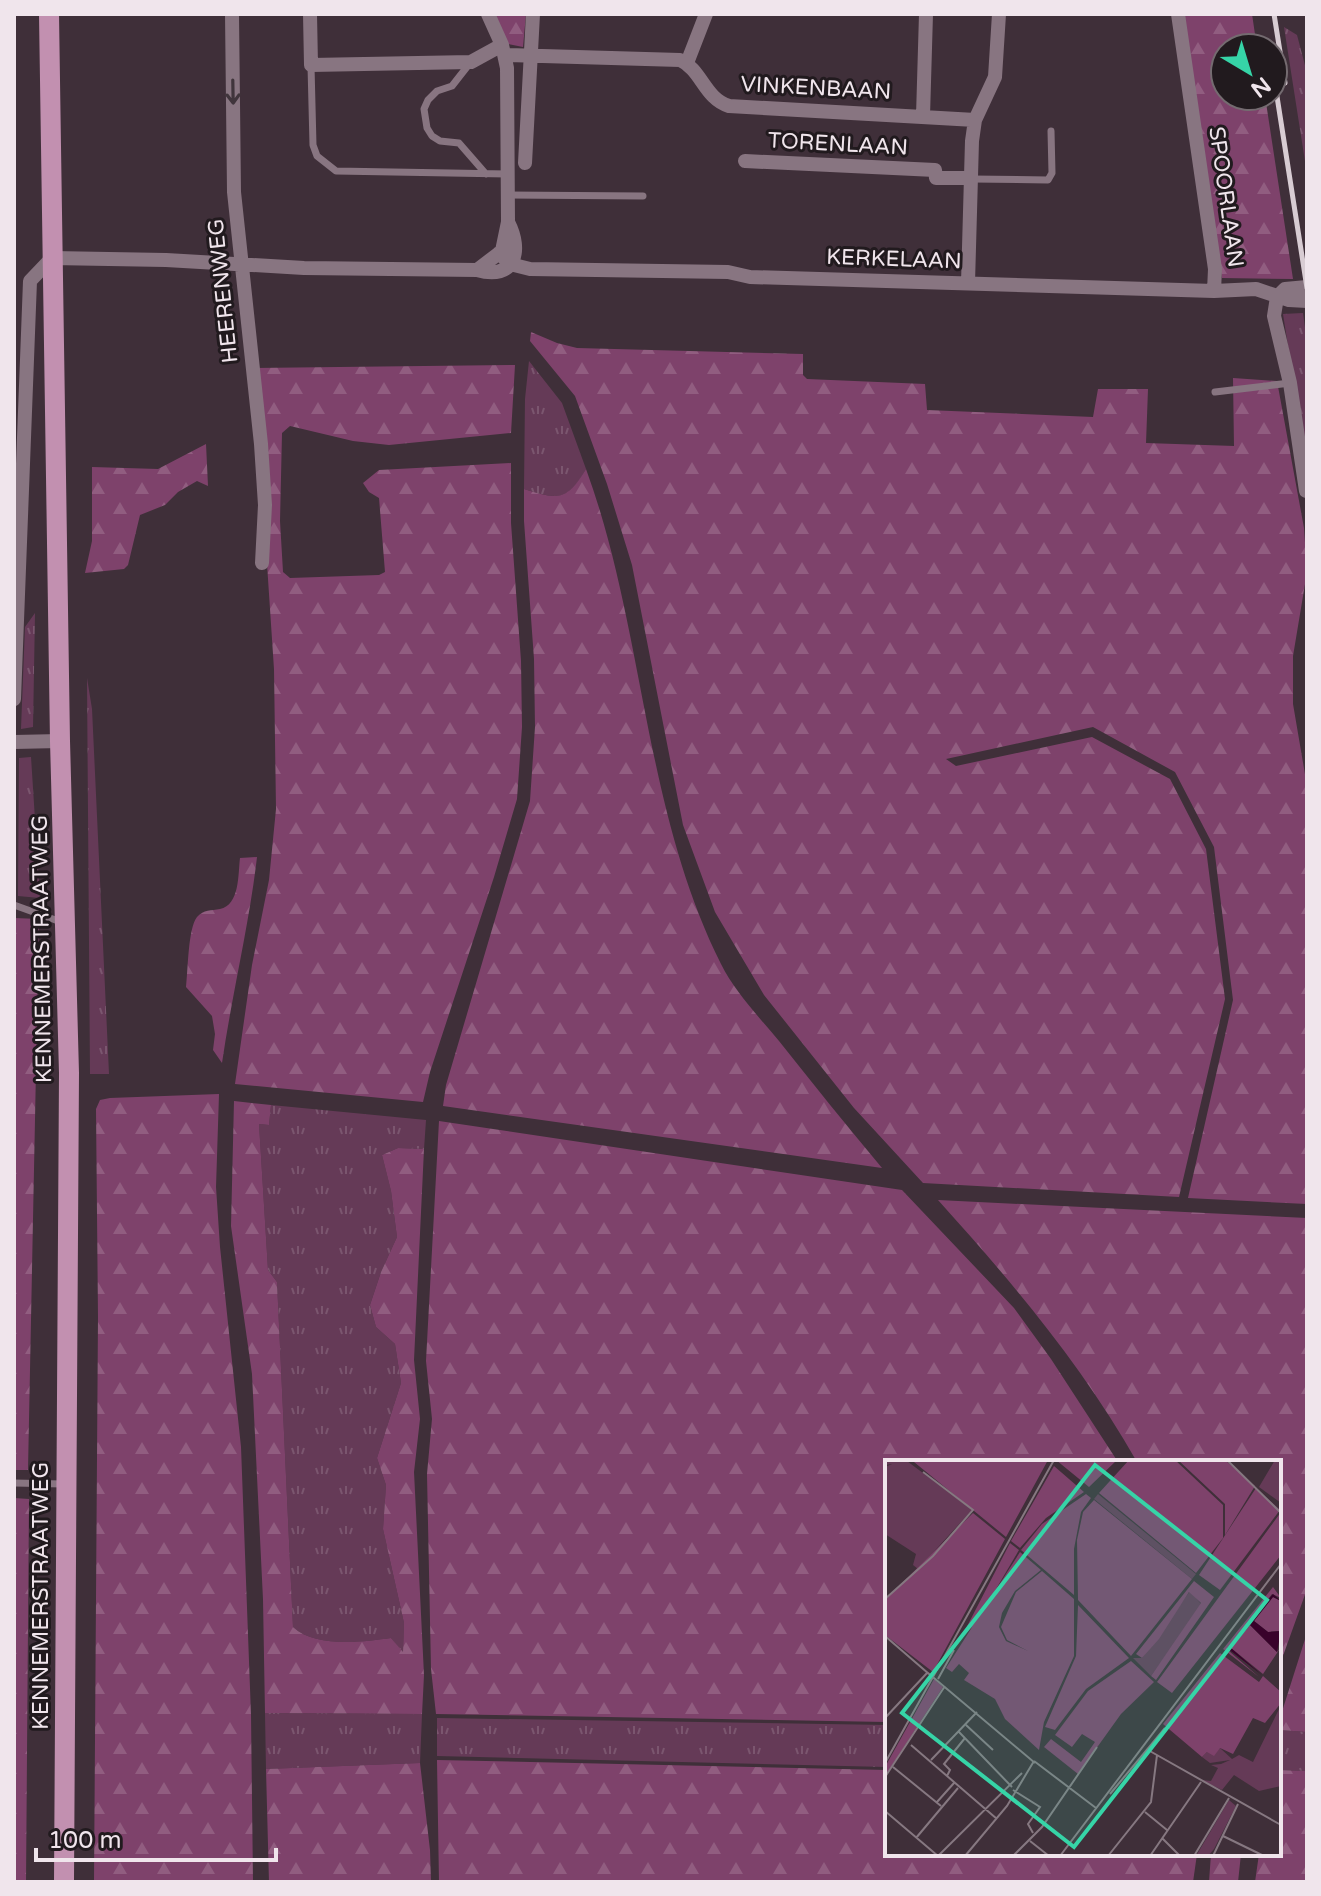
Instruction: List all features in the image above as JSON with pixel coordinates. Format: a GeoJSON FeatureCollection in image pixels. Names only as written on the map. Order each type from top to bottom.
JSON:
{"type":"FeatureCollection","features":[{"type":"Feature","properties":{"kind":"main road","name":"KENNEMERSTRAATWEG"},"geometry":{"type":"LineString","coordinates":[[49,14],[60,741],[69,1073],[64,1882]]}},
{"type":"Feature","properties":{"kind":"street","name":"HEERENWEG"},"geometry":{"type":"LineString","coordinates":[[232,14],[234,192],[261,444],[265,505],[262,563]]}},
{"type":"Feature","properties":{"kind":"street"},"geometry":{"type":"LineString","coordinates":[[310,14],[311,65],[471,62],[504,50],[531,56],[680,60],[687,63],[706,14]]}},
{"type":"Feature","properties":{"kind":"street"},"geometry":{"type":"LineString","coordinates":[[488,14],[504,50],[508,222],[517,244],[516,254],[505,259]]}},
{"type":"Feature","properties":{"kind":"street"},"geometry":{"type":"LineString","coordinates":[[525,163],[533,14]]}},
{"type":"Feature","properties":{"kind":"street"},"geometry":{"type":"LineString","coordinates":[[923,116],[926,14]]}},
{"type":"Feature","properties":{"kind":"street"},"geometry":{"type":"LineString","coordinates":[[968,283],[970,178],[975,120],[995,77],[999,14]]}},
{"type":"Feature","properties":{"kind":"street","name":"SPOORLAAN"},"geometry":{"type":"LineString","coordinates":[[1178,14],[1215,269],[1214,291]]}},
{"type":"Feature","properties":{"kind":"street","name":"VINKENBAAN"},"geometry":{"type":"LineString","coordinates":[[687,63],[712,97],[729,106],[975,120]]}},
{"type":"Feature","properties":{"kind":"street","name":"TORENLAAN"},"geometry":{"type":"LineString","coordinates":[[745,161],[935,170],[936,178],[970,178]]}},
{"type":"Feature","properties":{"kind":"street","name":"KERKELAAN"},"geometry":{"type":"LineString","coordinates":[[52,258],[166,260],[243,266],[477,270],[492,273],[505,259],[530,269],[728,272],[750,277],[1214,291],[1256,289],[1277,297],[1307,301]]}},
{"type":"Feature","properties":{"kind":"street"},"geometry":{"type":"LineString","coordinates":[[14,699],[30,281],[52,258]]}},
{"type":"Feature","properties":{"kind":"street","name":"KERKELAAN"},"geometry":{"type":"LineString","coordinates":[[1277,297],[1285,289],[1307,287]]}},
{"type":"Feature","properties":{"kind":"street"},"geometry":{"type":"LineString","coordinates":[[1277,297],[1274,316],[1290,383],[1306,491]]}},
{"type":"Feature","properties":{"kind":"street"},"geometry":{"type":"LineString","coordinates":[[14,742],[60,741]]}},
{"type":"Feature","properties":{"kind":"lane"},"geometry":{"type":"LineString","coordinates":[[471,62],[452,86],[437,91],[428,100],[424,109],[427,128],[440,141],[459,143],[486,174]]}},
{"type":"Feature","properties":{"kind":"lane"},"geometry":{"type":"LineString","coordinates":[[311,65],[313,145],[317,156],[336,171],[507,174]]}},
{"type":"Feature","properties":{"kind":"lane","name":"TORENLAAN"},"geometry":{"type":"LineString","coordinates":[[970,178],[1048,180],[1052,173],[1051,131]]}},
{"type":"Feature","properties":{"kind":"lane"},"geometry":{"type":"LineString","coordinates":[[507,195],[643,196]]}},
{"type":"Feature","properties":{"kind":"lane"},"geometry":{"type":"LineString","coordinates":[[1215,392],[1290,383]]}},
{"type":"Feature","properties":{"kind":"lane"},"geometry":{"type":"LineString","coordinates":[[14,905],[67,924]]}},
{"type":"Feature","properties":{"kind":"lane"},"geometry":{"type":"LineString","coordinates":[[14,1483],[65,1484]]}},
{"type":"Feature","properties":{"kind":"green space"},"geometry":{"type":"Polygon","coordinates":[[[495,14],[526,14],[523,47],[508,44],[495,14]]]}},
{"type":"Feature","properties":{"kind":"green space"},"geometry":{"type":"Polygon","coordinates":[[[1184,14],[1252,14],[1255,32],[1209,32],[1209,112],[1267,112],[1293,279],[1222,278],[1184,14]]]}},
{"type":"Feature","properties":{"kind":"green space"},"geometry":{"type":"Polygon","coordinates":[[[1284,27],[1297,35],[1307,73],[1307,174],[1289,59],[1289,32],[1285,32],[1284,27]]]}},
{"type":"Feature","properties":{"kind":"green space"},"geometry":{"type":"Polygon","coordinates":[[[1303,313],[1307,342],[1307,465],[1283,314],[1303,313]]]}},
{"type":"Feature","properties":{"kind":"green space"},"geometry":{"type":"Polygon","coordinates":[[[531,332],[577,348],[803,354],[803,375],[807,379],[925,384],[927,410],[1093,417],[1098,389],[1148,389],[1146,443],[1234,446],[1233,378],[1277,381],[1304,528],[1307,572],[1293,656],[1293,704],[1307,786],[1307,1204],[1188,1198],[1233,1000],[1214,847],[1175,772],[1093,727],[946,759],[956,766],[1092,737],[1170,779],[1206,849],[1225,999],[1179,1197],[923,1183],[854,1108],[764,995],[715,912],[683,825],[632,565],[607,484],[575,396],[530,341],[531,332]]]}},
{"type":"Feature","properties":{"kind":"green space"},"geometry":{"type":"Polygon","coordinates":[[[529,361],[562,403],[586,469],[574,487],[561,495],[546,495],[524,489],[525,399],[529,361]]]}},
{"type":"Feature","properties":{"kind":"green space"},"geometry":{"type":"Polygon","coordinates":[[[515,365],[511,433],[389,445],[353,441],[290,426],[282,433],[280,521],[283,572],[290,578],[379,575],[385,572],[379,498],[369,492],[363,483],[379,470],[511,463],[511,523],[521,661],[522,727],[517,799],[423,1102],[235,1084],[252,965],[269,880],[276,809],[274,669],[254,368],[515,365]]]}},
{"type":"Feature","properties":{"kind":"green space"},"geometry":{"type":"Polygon","coordinates":[[[206,444],[208,486],[197,481],[178,492],[165,505],[140,515],[128,565],[124,569],[85,573],[92,541],[92,467],[158,469],[206,444]]]}},
{"type":"Feature","properties":{"kind":"green space"},"geometry":{"type":"Polygon","coordinates":[[[586,469],[606,530],[660,781],[675,843],[695,905],[733,984],[882,1168],[443,1106],[446,1085],[530,801],[535,727],[534,659],[524,489],[545,495],[561,495],[573,487],[586,469]]]}},
{"type":"Feature","properties":{"kind":"green space"},"geometry":{"type":"Polygon","coordinates":[[[35,613],[33,727],[21,729],[25,627],[35,613]]]}},
{"type":"Feature","properties":{"kind":"green space"},"geometry":{"type":"Polygon","coordinates":[[[87,678],[92,709],[109,1074],[90,1074],[87,678]]]}},
{"type":"Feature","properties":{"kind":"green space"},"geometry":{"type":"Polygon","coordinates":[[[31,757],[40,898],[18,896],[19,758],[31,757]]]}},
{"type":"Feature","properties":{"kind":"green space"},"geometry":{"type":"Polygon","coordinates":[[[257,857],[222,1063],[213,1050],[215,1034],[212,1016],[186,987],[190,940],[200,914],[220,909],[231,902],[237,888],[240,858],[257,857]]]}},
{"type":"Feature","properties":{"kind":"green space"},"geometry":{"type":"Polygon","coordinates":[[[14,918],[39,919],[28,1470],[14,1470],[14,918]]]}},
{"type":"Feature","properties":{"kind":"green space"},"geometry":{"type":"Polygon","coordinates":[[[219,1094],[216,1187],[241,1447],[251,1715],[253,1882],[94,1882],[98,1317],[96,1109],[100,1100],[110,1098],[219,1094]]]}},
{"type":"Feature","properties":{"kind":"green space"},"geometry":{"type":"Polygon","coordinates":[[[234,1101],[271,1105],[269,1125],[259,1124],[268,1270],[277,1282],[293,1627],[302,1634],[326,1641],[391,1638],[403,1652],[404,1623],[383,1529],[386,1485],[377,1458],[401,1383],[395,1344],[376,1327],[370,1305],[397,1237],[382,1155],[398,1148],[424,1149],[414,1360],[420,1419],[414,1472],[424,1675],[422,1714],[265,1713],[252,1374],[231,1226],[234,1101]]]}},
{"type":"Feature","properties":{"kind":"green space"},"geometry":{"type":"Polygon","coordinates":[[[271,1105],[426,1120],[424,1149],[398,1148],[382,1155],[397,1237],[370,1305],[376,1327],[395,1344],[401,1383],[377,1458],[386,1485],[383,1529],[404,1623],[403,1653],[391,1638],[326,1641],[302,1634],[293,1627],[277,1282],[268,1270],[259,1124],[269,1125],[271,1105]]]}},
{"type":"Feature","properties":{"kind":"green space"},"geometry":{"type":"Polygon","coordinates":[[[439,1121],[902,1190],[1014,1308],[1117,1460],[885,1460],[885,1722],[436,1714],[431,1669],[427,1474],[432,1419],[426,1361],[439,1121]]]}},
{"type":"Feature","properties":{"kind":"green space"},"geometry":{"type":"Polygon","coordinates":[[[938,1200],[1307,1218],[1307,1589],[1281,1661],[1281,1460],[1136,1460],[1069,1358],[993,1262],[938,1200]]]}},
{"type":"Feature","properties":{"kind":"green space"},"geometry":{"type":"Polygon","coordinates":[[[14,1498],[29,1499],[26,1882],[14,1882],[14,1498]]]}},
{"type":"Feature","properties":{"kind":"green space"},"geometry":{"type":"Polygon","coordinates":[[[1307,1633],[1307,1732],[1281,1730],[1281,1715],[1307,1633]]]}},
{"type":"Feature","properties":{"kind":"green space"},"geometry":{"type":"Polygon","coordinates":[[[265,1713],[422,1714],[420,1763],[266,1769],[265,1713]]]}},
{"type":"Feature","properties":{"kind":"green space"},"geometry":{"type":"Polygon","coordinates":[[[437,1718],[885,1725],[885,1767],[437,1756],[437,1718]]]}},
{"type":"Feature","properties":{"kind":"green space"},"geometry":{"type":"Polygon","coordinates":[[[1281,1730],[1307,1732],[1307,1771],[1281,1770],[1281,1730]]]}},
{"type":"Feature","properties":{"kind":"green space"},"geometry":{"type":"Polygon","coordinates":[[[437,1760],[885,1770],[885,1856],[1197,1856],[1193,1882],[439,1882],[437,1760]]]}},
{"type":"Feature","properties":{"kind":"green space"},"geometry":{"type":"Polygon","coordinates":[[[420,1763],[431,1882],[269,1882],[266,1769],[420,1763]]]}},
{"type":"Feature","properties":{"kind":"green space"},"geometry":{"type":"Polygon","coordinates":[[[1281,1770],[1307,1771],[1307,1882],[1255,1882],[1259,1856],[1281,1856],[1281,1770]]]}},
{"type":"Feature","properties":{"kind":"green space"},"geometry":{"type":"Polygon","coordinates":[[[1211,1856],[1241,1856],[1238,1882],[1209,1882],[1211,1856]]]}},
{"type":"Feature","properties":{"kind":"railway"},"geometry":{"type":"LineString","coordinates":[[1274,14],[1277,32]]}},
{"type":"Feature","properties":{"kind":"railway"},"geometry":{"type":"LineString","coordinates":[[1279,112],[1307,288]]}}]}
